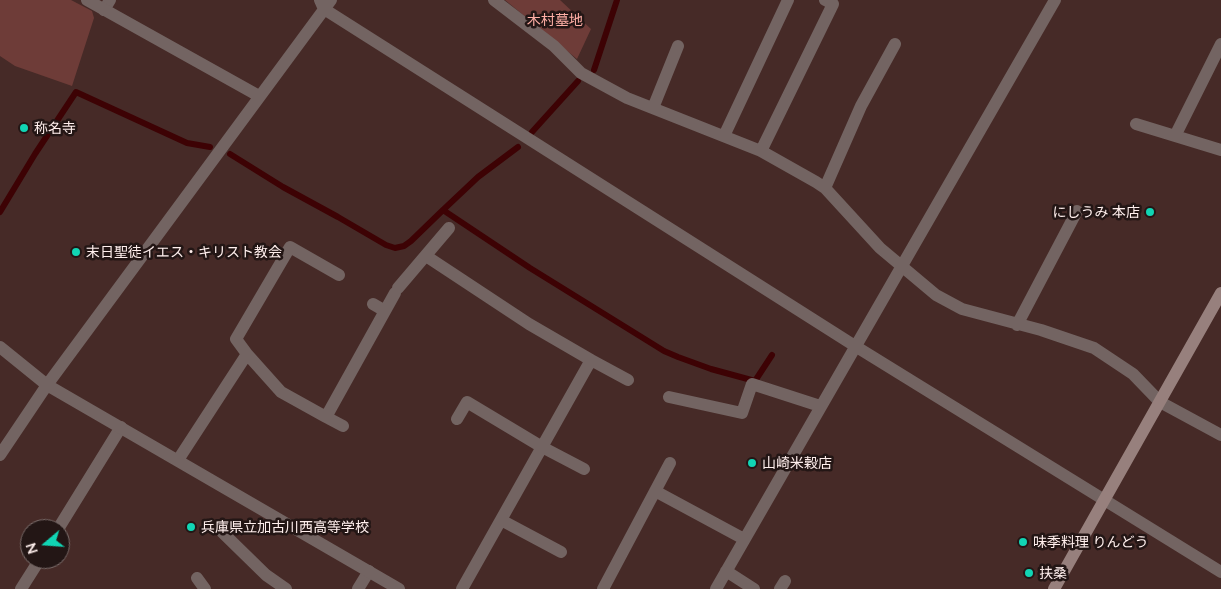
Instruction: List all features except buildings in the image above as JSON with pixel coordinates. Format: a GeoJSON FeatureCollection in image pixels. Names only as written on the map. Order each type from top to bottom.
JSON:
{"type":"FeatureCollection","features":[{"type":"Feature","properties":{"kind":"street"},"geometry":{"type":"LineString","coordinates":[[87,0],[107,5],[259,96]]}},
{"type":"Feature","properties":{"kind":"street"},"geometry":{"type":"LineString","coordinates":[[494,0],[554,46],[581,73],[627,98],[761,151],[825,188],[880,248],[936,294],[962,309],[1041,330],[1094,348],[1133,374],[1160,402],[1221,435]]}},
{"type":"Feature","properties":{"kind":"street"},"geometry":{"type":"LineString","coordinates":[[724,136],[788,0]]}},
{"type":"Feature","properties":{"kind":"street"},"geometry":{"type":"LineString","coordinates":[[761,151],[832,4],[824,0]]}},
{"type":"Feature","properties":{"kind":"street"},"geometry":{"type":"LineString","coordinates":[[716,589],[1051,1]]}},
{"type":"Feature","properties":{"kind":"street"},"geometry":{"type":"LineString","coordinates":[[1,451],[325,3],[855,346],[1221,572]]}},
{"type":"Feature","properties":{"kind":"street"},"geometry":{"type":"LineString","coordinates":[[825,188],[861,106],[894,44]]}},
{"type":"Feature","properties":{"kind":"street"},"geometry":{"type":"LineString","coordinates":[[1175,136],[1216,65],[1221,44]]}},
{"type":"Feature","properties":{"kind":"street"},"geometry":{"type":"LineString","coordinates":[[653,108],[678,46]]}},
{"type":"Feature","properties":{"kind":"street"},"geometry":{"type":"LineString","coordinates":[[1136,124],[1221,150]]}},
{"type":"Feature","properties":{"kind":"street"},"geometry":{"type":"LineString","coordinates":[[1017,325],[1077,211]]}},
{"type":"Feature","properties":{"kind":"street"},"geometry":{"type":"LineString","coordinates":[[326,417],[396,291],[449,228]]}},
{"type":"Feature","properties":{"kind":"street"},"geometry":{"type":"LineString","coordinates":[[339,275],[290,247],[236,339],[281,392],[343,426]]}},
{"type":"Feature","properties":{"kind":"street"},"geometry":{"type":"LineString","coordinates":[[426,256],[530,324],[628,380]]}},
{"type":"Feature","properties":{"kind":"street"},"geometry":{"type":"LineString","coordinates":[[1054,589],[1221,294]]}},
{"type":"Feature","properties":{"kind":"street"},"geometry":{"type":"LineString","coordinates":[[373,304],[386,311]]}},
{"type":"Feature","properties":{"kind":"street"},"geometry":{"type":"LineString","coordinates":[[0,346],[47,385],[399,589]]}},
{"type":"Feature","properties":{"kind":"street"},"geometry":{"type":"LineString","coordinates":[[178,460],[247,354]]}},
{"type":"Feature","properties":{"kind":"street"},"geometry":{"type":"LineString","coordinates":[[462,589],[591,360]]}},
{"type":"Feature","properties":{"kind":"street"},"geometry":{"type":"LineString","coordinates":[[669,398],[742,413],[752,384],[820,406]]}},
{"type":"Feature","properties":{"kind":"street"},"geometry":{"type":"LineString","coordinates":[[457,419],[467,402],[542,447],[584,469]]}},
{"type":"Feature","properties":{"kind":"street"},"geometry":{"type":"LineString","coordinates":[[64,519],[120,426]]}},
{"type":"Feature","properties":{"kind":"street"},"geometry":{"type":"LineString","coordinates":[[603,589],[670,463]]}},
{"type":"Feature","properties":{"kind":"street"},"geometry":{"type":"LineString","coordinates":[[655,491],[744,539]]}},
{"type":"Feature","properties":{"kind":"street"},"geometry":{"type":"LineString","coordinates":[[500,520],[561,552]]}},
{"type":"Feature","properties":{"kind":"street"},"geometry":{"type":"LineString","coordinates":[[222,532],[266,575],[286,589]]}},
{"type":"Feature","properties":{"kind":"street"},"geometry":{"type":"LineString","coordinates":[[21,589],[34,569]]}},
{"type":"Feature","properties":{"kind":"street"},"geometry":{"type":"LineString","coordinates":[[358,589],[369,571]]}},
{"type":"Feature","properties":{"kind":"street"},"geometry":{"type":"LineString","coordinates":[[726,571],[754,589]]}},
{"type":"Feature","properties":{"kind":"street"},"geometry":{"type":"LineString","coordinates":[[197,578],[205,589]]}},
{"type":"Feature","properties":{"kind":"green space"},"geometry":{"type":"Polygon","coordinates":[[[0,0],[71,0],[92,11],[94,18],[72,86],[15,66],[0,56],[0,0]]]}},
{"type":"Feature","properties":{"kind":"green space","name":"木村墓地"},"geometry":{"type":"Polygon","coordinates":[[[505,0],[560,0],[591,29],[577,59],[505,0]]]}},
{"type":"Feature","properties":{"kind":"waterway"},"geometry":{"type":"LineString","coordinates":[[594,70],[617,0]]}},
{"type":"Feature","properties":{"kind":"waterway"},"geometry":{"type":"LineString","coordinates":[[532,132],[578,81]]}},
{"type":"Feature","properties":{"kind":"waterway"},"geometry":{"type":"LineString","coordinates":[[0,212],[76,92],[187,143],[210,147]]}},
{"type":"Feature","properties":{"kind":"waterway"},"geometry":{"type":"LineString","coordinates":[[443,210],[478,177],[518,147]]}},
{"type":"Feature","properties":{"kind":"waterway"},"geometry":{"type":"LineString","coordinates":[[230,154],[283,187],[386,245],[395,248],[404,246],[411,241],[443,210],[530,268],[664,351],[678,357],[711,369],[755,381],[772,355]]}},
{"type":"Feature","properties":{"kind":"place","name":"称名寺"},"geometry":{"type":"Point","coordinates":[24,128]}},
{"type":"Feature","properties":{"kind":"place","name":"にしうみ 本店"},"geometry":{"type":"Point","coordinates":[1150,212]}},
{"type":"Feature","properties":{"kind":"place","name":"末日聖徒イエス・キリスト教会"},"geometry":{"type":"Point","coordinates":[76,252]}},
{"type":"Feature","properties":{"kind":"place","name":"山崎米穀店"},"geometry":{"type":"Point","coordinates":[752,463]}},
{"type":"Feature","properties":{"kind":"place","name":"兵庫県立加古川西高等学校"},"geometry":{"type":"Point","coordinates":[191,527]}},
{"type":"Feature","properties":{"kind":"place","name":"味季料理 りんどう"},"geometry":{"type":"Point","coordinates":[1023,542]}},
{"type":"Feature","properties":{"kind":"place","name":"扶桑"},"geometry":{"type":"Point","coordinates":[1029,573]}}]}
